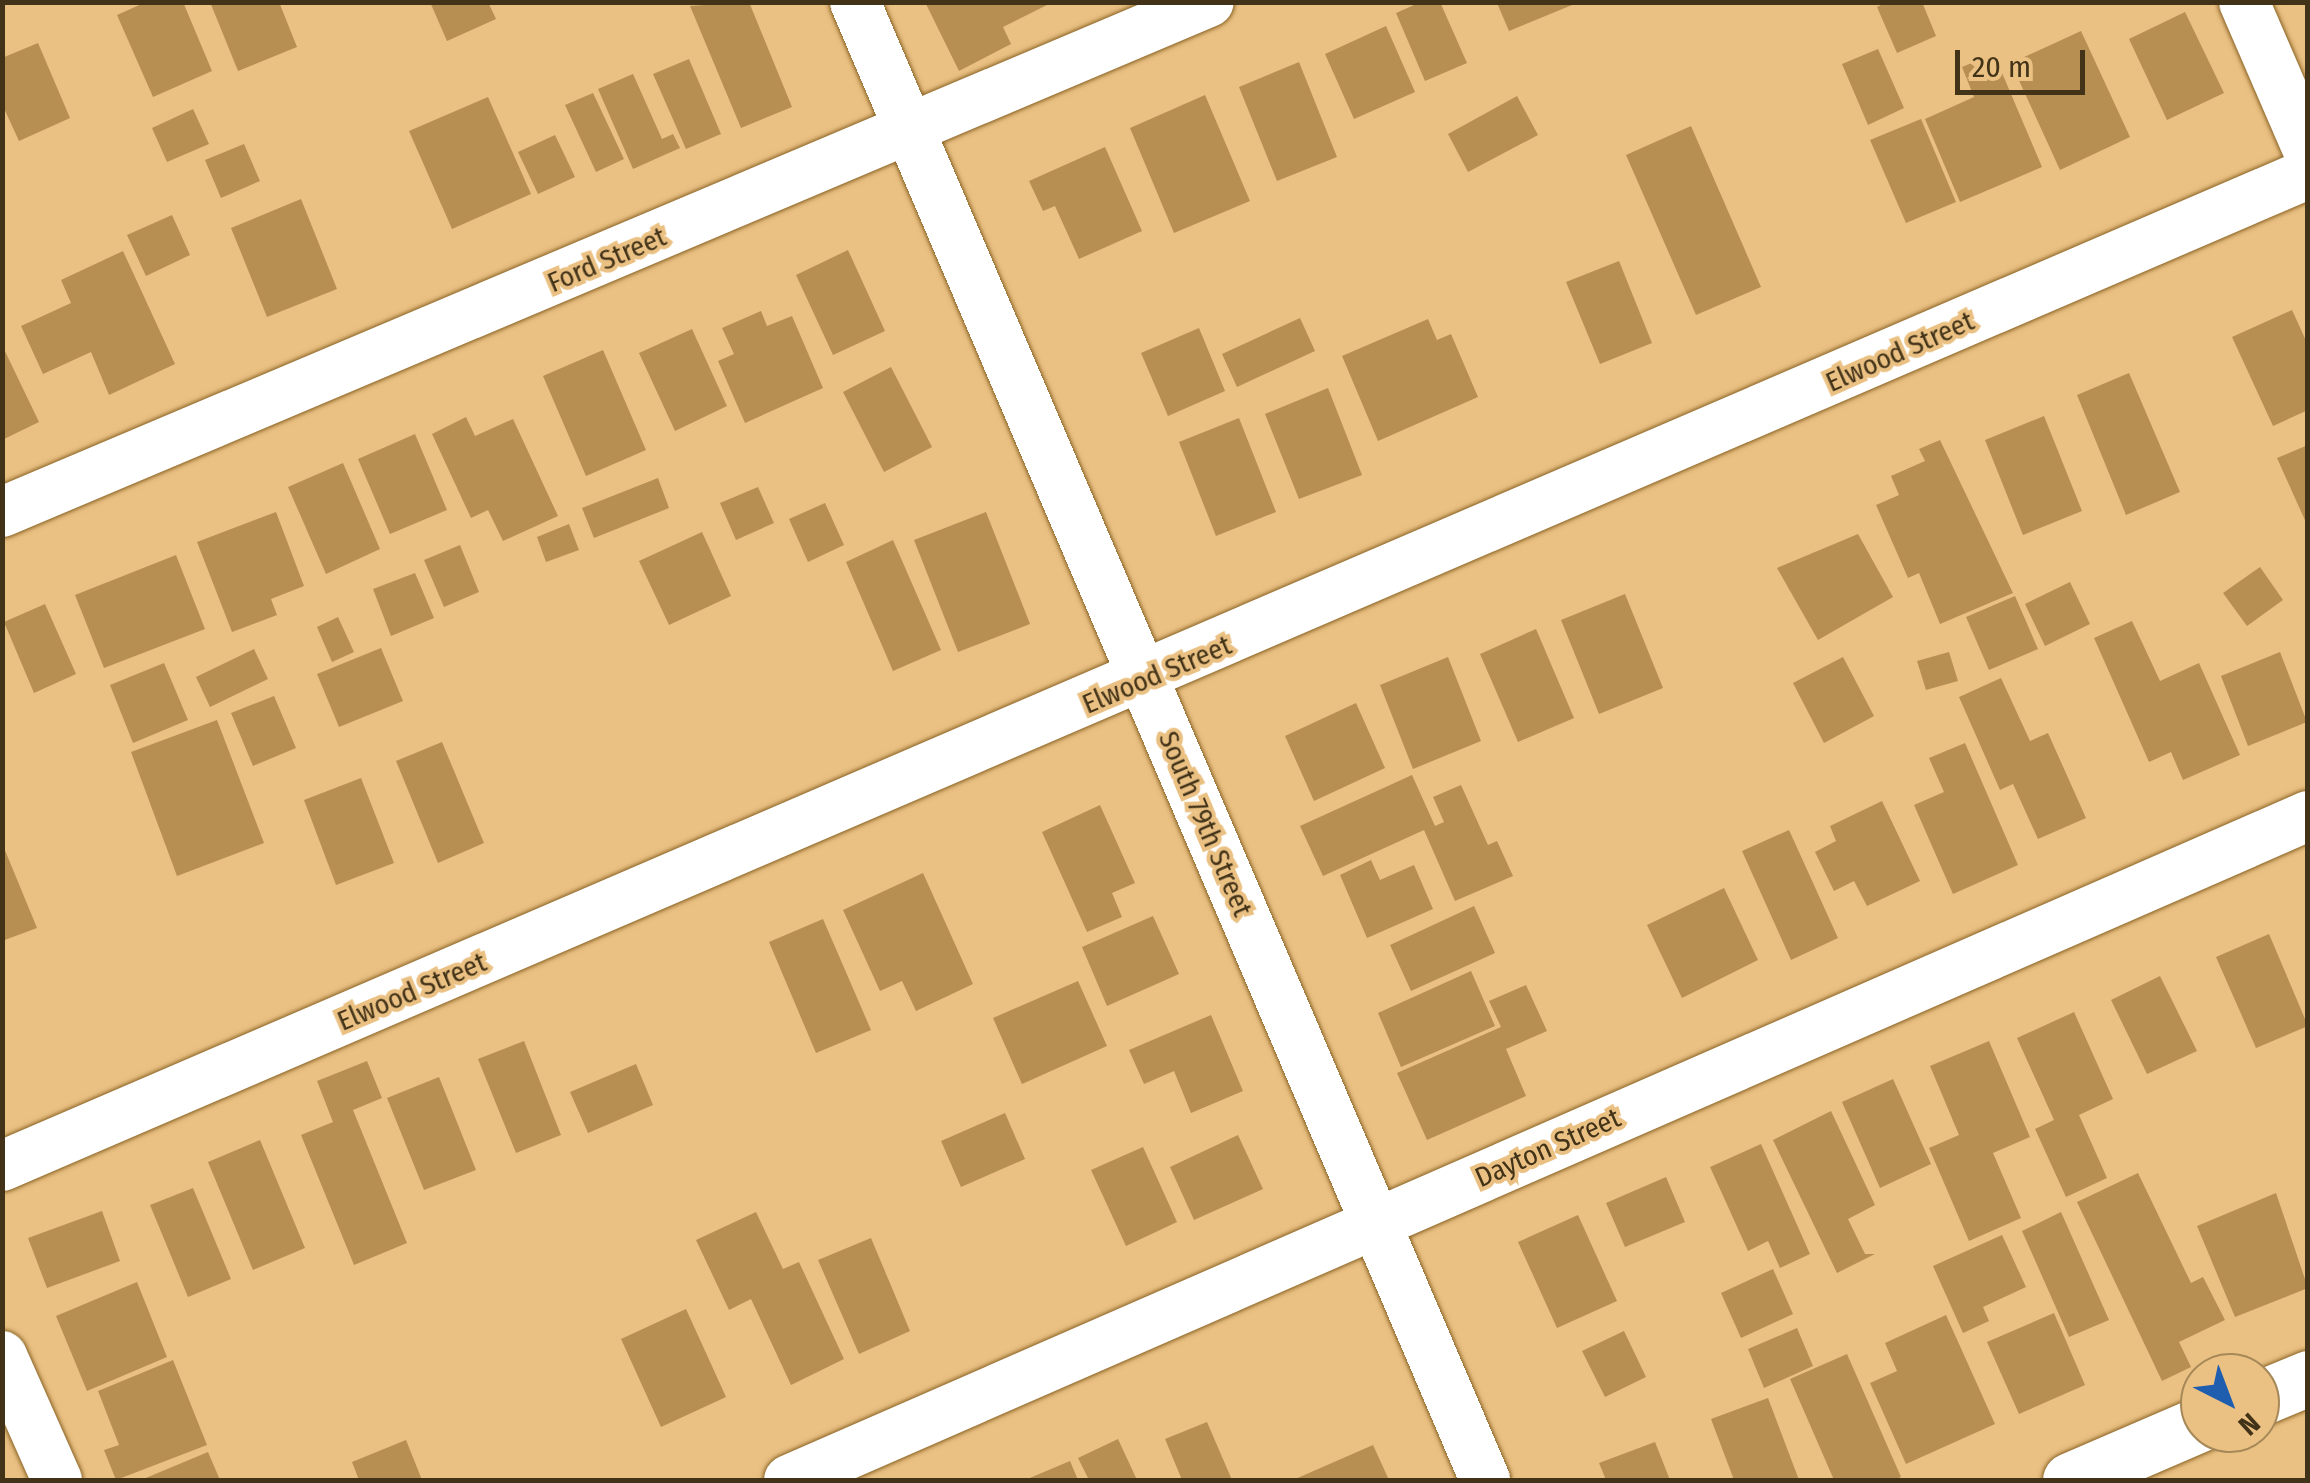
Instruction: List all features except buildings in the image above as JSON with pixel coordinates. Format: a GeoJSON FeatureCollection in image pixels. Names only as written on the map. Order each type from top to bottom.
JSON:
{"type":"FeatureCollection","features":[{"type":"Feature","properties":{"kind":"street","name":"South 79th Street"},"geometry":{"type":"LineString","coordinates":[[855,2],[1485,1480]]}},
{"type":"Feature","properties":{"kind":"street","name":"Ford Street"},"geometry":{"type":"LineString","coordinates":[[2,512],[911,132],[1210,2]]}},
{"type":"Feature","properties":{"kind":"street"},"geometry":{"type":"LineString","coordinates":[[2244,2],[2308,150]]}},
{"type":"Feature","properties":{"kind":"street","name":"Elwood Street"},"geometry":{"type":"LineString","coordinates":[[2,1166],[1144,682],[2308,174]]}},
{"type":"Feature","properties":{"kind":"street","name":"Dayton Street"},"geometry":{"type":"LineString","coordinates":[[789,1480],[2308,816]]}},
{"type":"Feature","properties":{"kind":"street"},"geometry":{"type":"LineString","coordinates":[[2,1356],[57,1480]]}},
{"type":"Feature","properties":{"kind":"street"},"geometry":{"type":"LineString","coordinates":[[2280,1390],[2308,1378]]}},
{"type":"Feature","properties":{"kind":"street"},"geometry":{"type":"LineString","coordinates":[[2070,1480],[2180,1433]]}}]}
